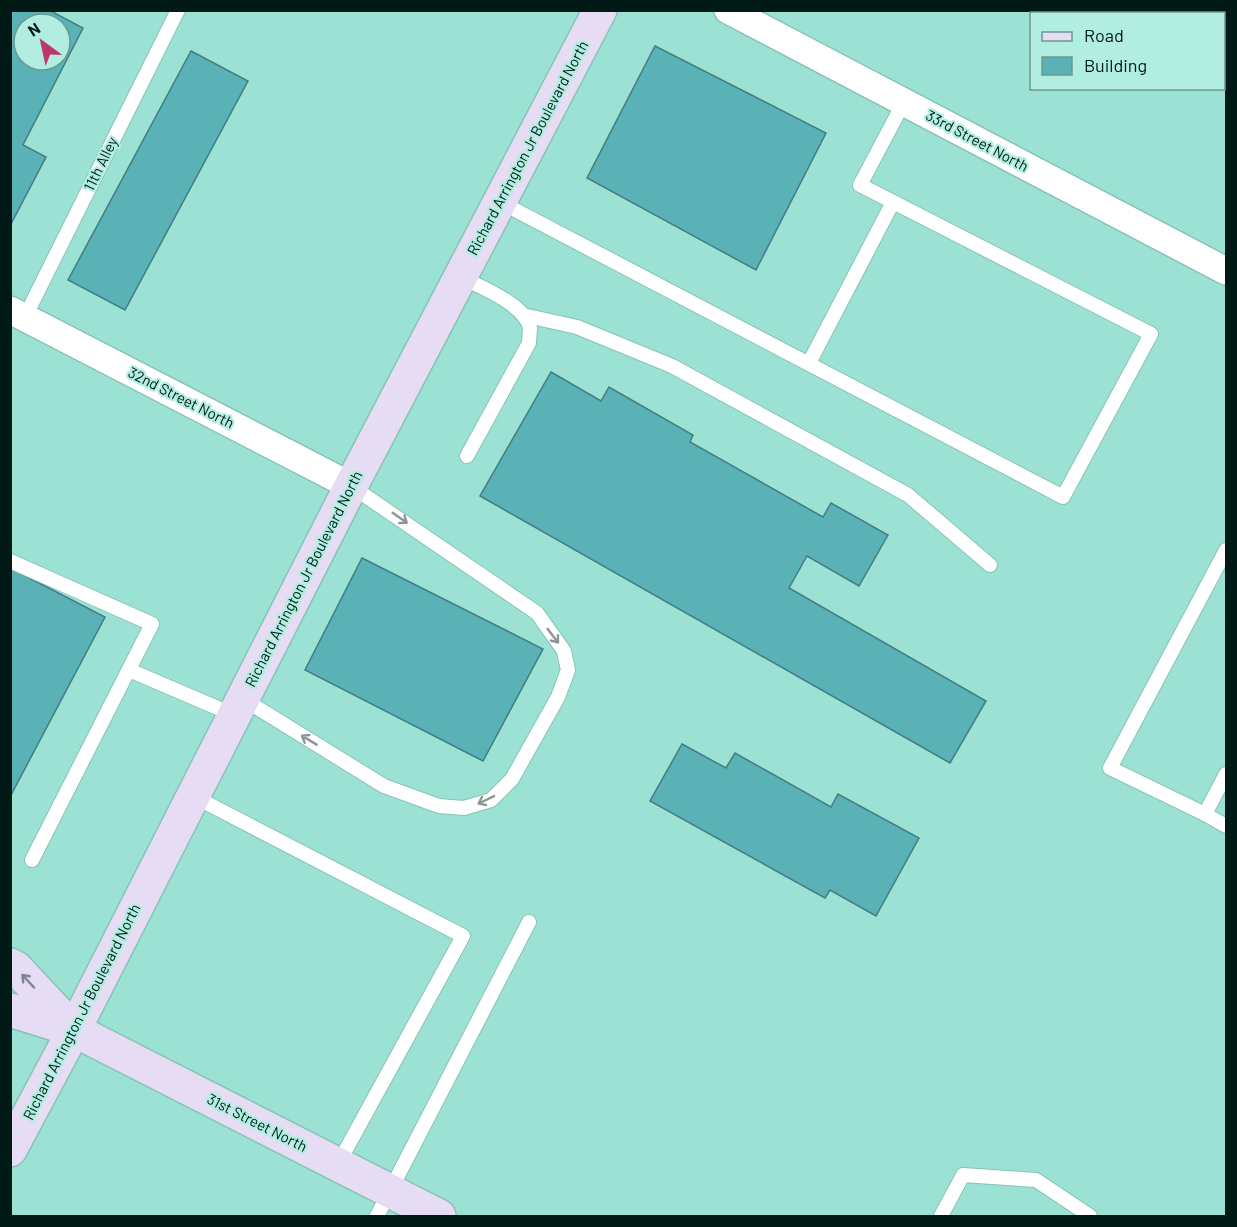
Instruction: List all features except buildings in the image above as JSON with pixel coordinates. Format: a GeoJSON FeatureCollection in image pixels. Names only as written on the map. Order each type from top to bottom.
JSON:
{"type":"FeatureCollection","features":[{"type":"Feature","properties":{"kind":"street","name":"Richard Arrington Jr Boulevard North"},"geometry":{"type":"LineString","coordinates":[[10,1150],[74,1030],[351,486],[600,10]]}},
{"type":"Feature","properties":{"kind":"street","name":"33rd Street North"},"geometry":{"type":"LineString","coordinates":[[728,10],[1227,271]]}},
{"type":"Feature","properties":{"kind":"street","name":"32nd Street North"},"geometry":{"type":"LineString","coordinates":[[18,314],[351,486]]}},
{"type":"Feature","properties":{"kind":"street","name":"31st Street North"},"geometry":{"type":"LineString","coordinates":[[10,965],[16,968],[74,1030]]}},
{"type":"Feature","properties":{"kind":"street","name":"31st Street North"},"geometry":{"type":"LineString","coordinates":[[10,1010],[74,1030],[338,1164],[384,1204],[440,1216]]}},
{"type":"Feature","properties":{"kind":"lane","name":"11th Alley"},"geometry":{"type":"LineString","coordinates":[[18,314],[178,10]]}},
{"type":"Feature","properties":{"kind":"lane"},"geometry":{"type":"LineString","coordinates":[[500,202],[1063,497],[1151,334],[860,185],[904,102]]}},
{"type":"Feature","properties":{"kind":"lane"},"geometry":{"type":"LineString","coordinates":[[809,363],[892,202]]}},
{"type":"Feature","properties":{"kind":"lane"},"geometry":{"type":"LineString","coordinates":[[461,277],[508,302],[523,315],[530,328],[529,343],[467,456]]}},
{"type":"Feature","properties":{"kind":"lane"},"geometry":{"type":"LineString","coordinates":[[523,315],[577,327],[672,366],[908,495],[990,565]]}},
{"type":"Feature","properties":{"kind":"lane"},"geometry":{"type":"LineString","coordinates":[[129,670],[238,707],[384,786],[439,806],[464,808],[490,800],[512,779],[558,697],[568,670],[564,651],[537,614],[351,486]]}},
{"type":"Feature","properties":{"kind":"lane"},"geometry":{"type":"LineString","coordinates":[[1227,549],[1110,768],[1227,826]]}},
{"type":"Feature","properties":{"kind":"lane"},"geometry":{"type":"LineString","coordinates":[[10,561],[152,624],[32,860]]}},
{"type":"Feature","properties":{"kind":"lane"},"geometry":{"type":"LineString","coordinates":[[1205,814],[1227,774]]}},
{"type":"Feature","properties":{"kind":"lane"},"geometry":{"type":"LineString","coordinates":[[193,796],[463,936],[338,1164]]}},
{"type":"Feature","properties":{"kind":"lane"},"geometry":{"type":"LineString","coordinates":[[384,1204],[529,922]]}},
{"type":"Feature","properties":{"kind":"lane"},"geometry":{"type":"LineString","coordinates":[[941,1216],[963,1175],[1036,1180],[1090,1216]]}},
{"type":"Feature","properties":{"kind":"shaded area"},"geometry":{"type":"Polygon","coordinates":[[[11,11],[1226,11],[1226,1216],[11,1216],[11,11]]]}}]}
